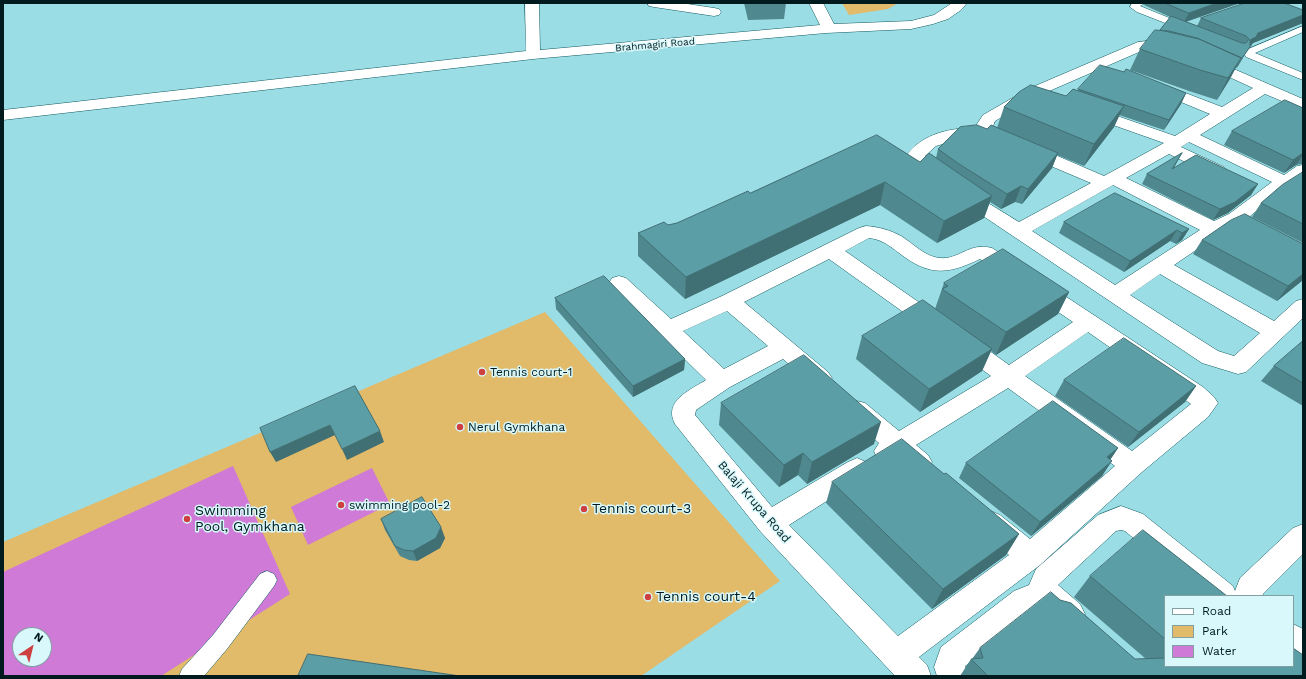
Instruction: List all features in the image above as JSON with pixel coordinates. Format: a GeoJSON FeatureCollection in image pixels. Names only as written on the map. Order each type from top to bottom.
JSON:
{"type":"FeatureCollection","features":[{"type":"Feature","properties":{"kind":"street"},"geometry":{"type":"LineString","coordinates":[[532,3],[533,55]]}},
{"type":"Feature","properties":{"kind":"street"},"geometry":{"type":"LineString","coordinates":[[654,3],[717,21]]}},
{"type":"Feature","properties":{"kind":"street"},"geometry":{"type":"LineString","coordinates":[[816,3],[829,28]]}},
{"type":"Feature","properties":{"kind":"street","name":"Brahmagiri Road"},"geometry":{"type":"LineString","coordinates":[[3,115],[533,55],[717,21],[829,28],[885,28],[923,23],[952,11],[960,3]]}},
{"type":"Feature","properties":{"kind":"street"},"geometry":{"type":"LineString","coordinates":[[999,138],[985,124],[990,118],[1034,92],[1143,45],[1156,44],[1175,48],[1238,74],[1264,88],[1303,105]]}},
{"type":"Feature","properties":{"kind":"street"},"geometry":{"type":"LineString","coordinates":[[1100,64],[1122,73]]}},
{"type":"Feature","properties":{"kind":"street"},"geometry":{"type":"LineString","coordinates":[[1144,82],[1224,114]]}},
{"type":"Feature","properties":{"kind":"street"},"geometry":{"type":"LineString","coordinates":[[1017,231],[1178,141],[1264,88]]}},
{"type":"Feature","properties":{"kind":"street"},"geometry":{"type":"LineString","coordinates":[[1034,92],[1178,141],[1285,182]]}},
{"type":"Feature","properties":{"kind":"street"},"geometry":{"type":"LineString","coordinates":[[1160,265],[1293,321],[1238,366],[1210,358],[942,181],[920,163],[916,155],[930,142],[958,134],[999,138],[1104,182],[1206,234]]}},
{"type":"Feature","properties":{"kind":"street"},"geometry":{"type":"LineString","coordinates":[[1178,141],[1231,177]]}},
{"type":"Feature","properties":{"kind":"street"},"geometry":{"type":"LineString","coordinates":[[1115,295],[1206,234],[1241,214],[1259,191],[1285,182],[1303,170]]}},
{"type":"Feature","properties":{"kind":"street"},"geometry":{"type":"LineString","coordinates":[[1241,214],[1303,239]]}},
{"type":"Feature","properties":{"kind":"street"},"geometry":{"type":"LineString","coordinates":[[1241,214],[1303,253]]}},
{"type":"Feature","properties":{"kind":"street"},"geometry":{"type":"LineString","coordinates":[[669,329],[729,301],[866,232],[877,232],[885,234],[921,258],[937,265],[957,263],[978,252],[982,252],[1195,393],[1206,403],[1200,410],[1133,464],[1030,556],[898,655]]}},
{"type":"Feature","properties":{"kind":"street"},"geometry":{"type":"LineString","coordinates":[[830,250],[1133,464]]}},
{"type":"Feature","properties":{"kind":"street"},"geometry":{"type":"LineString","coordinates":[[619,283],[722,381]]}},
{"type":"Feature","properties":{"kind":"street"},"geometry":{"type":"LineString","coordinates":[[729,301],[934,474]]}},
{"type":"Feature","properties":{"kind":"street"},"geometry":{"type":"LineString","coordinates":[[769,523],[1009,376],[1088,322]]}},
{"type":"Feature","properties":{"kind":"street","name":"Balaji Krupa Road"},"geometry":{"type":"LineString","coordinates":[[784,348],[722,381],[685,405],[683,417],[769,523],[898,655],[916,676]]}},
{"type":"Feature","properties":{"kind":"street"},"geometry":{"type":"LineString","coordinates":[[976,510],[1030,556]]}},
{"type":"Feature","properties":{"kind":"street"},"geometry":{"type":"LineString","coordinates":[[954,676],[949,667],[952,658],[1032,595],[1040,596],[1086,632],[1047,594],[1043,585],[1046,578],[1107,523],[1121,518],[1134,522],[1222,595]]}},
{"type":"Feature","properties":{"kind":"street"},"geometry":{"type":"LineString","coordinates":[[1248,595],[1250,587],[1303,536]]}},
{"type":"Feature","properties":{"kind":"street"},"geometry":{"type":"LineString","coordinates":[[1294,640],[1303,647]]}},
{"type":"Feature","properties":{"kind":"street"},"geometry":{"type":"LineString","coordinates":[[1294,656],[1303,663]]}},
{"type":"Feature","properties":{"kind":"lane"},"geometry":{"type":"LineString","coordinates":[[1140,3],[1136,4],[1135,7],[1190,28]]}},
{"type":"Feature","properties":{"kind":"lane"},"geometry":{"type":"LineString","coordinates":[[1303,29],[1250,52],[1250,55],[1303,77]]}},
{"type":"Feature","properties":{"kind":"lane"},"geometry":{"type":"LineString","coordinates":[[189,676],[201,664],[267,580]]}},
{"type":"Feature","properties":{"kind":"green space"},"geometry":{"type":"Polygon","coordinates":[[[842,3],[898,3],[888,9],[849,15],[842,3]]]}},
{"type":"Feature","properties":{"kind":"green space","name":"Nerul Gymkhana"},"geometry":{"type":"Polygon","coordinates":[[[545,312],[780,581],[641,676],[3,676],[3,542],[545,312]]]}},
{"type":"Feature","properties":{"kind":"water","name":"Swimming Pool, Gymkhana"},"geometry":{"type":"Polygon","coordinates":[[[233,466],[290,594],[161,676],[3,676],[3,572],[233,466]]]}},
{"type":"Feature","properties":{"kind":"water","name":"swimming pool-2"},"geometry":{"type":"Polygon","coordinates":[[[372,468],[390,504],[308,545],[291,507],[372,468]]]}},
{"type":"Feature","properties":{"kind":"building"},"geometry":{"type":"Polygon","coordinates":[[[1165,3],[1217,3],[1189,13],[1165,3]]]}},
{"type":"Feature","properties":{"kind":"building"},"geometry":{"type":"Polygon","coordinates":[[[1245,3],[1284,3],[1303,10],[1303,15],[1258,33],[1256,37],[1250,40],[1250,47],[1242,58],[1199,39],[1160,30],[1171,16],[1242,43],[1246,43],[1249,39],[1246,36],[1201,18],[1245,3]]]}},
{"type":"Feature","properties":{"kind":"building"},"geometry":{"type":"Polygon","coordinates":[[[1155,30],[1169,31],[1197,38],[1241,58],[1228,78],[1140,49],[1155,30]]]}},
{"type":"Feature","properties":{"kind":"building"},"geometry":{"type":"Polygon","coordinates":[[[1100,65],[1124,72],[1126,69],[1186,93],[1169,120],[1078,89],[1100,65]]]}},
{"type":"Feature","properties":{"kind":"building"},"geometry":{"type":"Polygon","coordinates":[[[1031,85],[1066,96],[1073,89],[1124,106],[1094,144],[1004,107],[1019,92],[1031,85]]]}},
{"type":"Feature","properties":{"kind":"building"},"geometry":{"type":"Polygon","coordinates":[[[1285,100],[1303,108],[1303,153],[1293,160],[1232,131],[1285,100]]]}},
{"type":"Feature","properties":{"kind":"building"},"geometry":{"type":"Polygon","coordinates":[[[977,125],[987,129],[991,125],[1058,153],[1028,189],[1021,186],[1007,194],[938,149],[960,127],[977,125]]]}},
{"type":"Feature","properties":{"kind":"building"},"geometry":{"type":"Polygon","coordinates":[[[877,135],[920,162],[929,153],[992,196],[944,221],[885,182],[686,277],[638,233],[664,222],[668,225],[677,223],[748,191],[750,193],[877,135]]]}},
{"type":"Feature","properties":{"kind":"building"},"geometry":{"type":"Polygon","coordinates":[[[1182,153],[1172,169],[1196,155],[1258,184],[1235,202],[1220,209],[1147,174],[1182,153]]]}},
{"type":"Feature","properties":{"kind":"building"},"geometry":{"type":"Polygon","coordinates":[[[1303,172],[1303,224],[1261,203],[1282,185],[1303,172]]]}},
{"type":"Feature","properties":{"kind":"building"},"geometry":{"type":"Polygon","coordinates":[[[1115,193],[1189,229],[1182,233],[1177,230],[1130,261],[1064,222],[1115,193]]]}},
{"type":"Feature","properties":{"kind":"building"},"geometry":{"type":"Polygon","coordinates":[[[1245,214],[1303,244],[1303,274],[1288,286],[1202,240],[1231,220],[1245,214]]]}},
{"type":"Feature","properties":{"kind":"building"},"geometry":{"type":"Polygon","coordinates":[[[1003,249],[1069,292],[1006,332],[942,289],[948,286],[944,283],[1003,249]]]}},
{"type":"Feature","properties":{"kind":"building"},"geometry":{"type":"Polygon","coordinates":[[[604,276],[685,359],[633,386],[555,298],[604,276]]]}},
{"type":"Feature","properties":{"kind":"building"},"geometry":{"type":"Polygon","coordinates":[[[923,300],[992,349],[929,389],[862,336],[923,300]]]}},
{"type":"Feature","properties":{"kind":"building"},"geometry":{"type":"Polygon","coordinates":[[[1124,338],[1196,386],[1139,432],[1064,380],[1124,338]]]}},
{"type":"Feature","properties":{"kind":"building"},"geometry":{"type":"Polygon","coordinates":[[[1303,341],[1303,383],[1274,366],[1303,341]]]}},
{"type":"Feature","properties":{"kind":"building"},"geometry":{"type":"Polygon","coordinates":[[[804,355],[881,422],[812,462],[803,453],[784,465],[721,403],[804,355]]]}},
{"type":"Feature","properties":{"kind":"building"},"geometry":{"type":"Polygon","coordinates":[[[355,386],[380,431],[342,449],[330,425],[270,452],[260,428],[355,386]]]}},
{"type":"Feature","properties":{"kind":"building"},"geometry":{"type":"Polygon","coordinates":[[[1053,401],[1118,448],[1107,457],[1112,461],[1040,522],[966,463],[1053,401]]]}},
{"type":"Feature","properties":{"kind":"building"},"geometry":{"type":"Polygon","coordinates":[[[902,439],[944,474],[946,473],[1019,534],[943,589],[832,482],[902,439]]]}},
{"type":"Feature","properties":{"kind":"building"},"geometry":{"type":"Polygon","coordinates":[[[422,497],[441,527],[436,538],[413,551],[404,550],[395,546],[381,519],[422,497]]]}},
{"type":"Feature","properties":{"kind":"building"},"geometry":{"type":"Polygon","coordinates":[[[1143,530],[1226,595],[1164,595],[1164,638],[1090,576],[1143,530]]]}},
{"type":"Feature","properties":{"kind":"building"},"geometry":{"type":"Polygon","coordinates":[[[1051,592],[1060,600],[1071,603],[1135,659],[1164,658],[1164,667],[1294,667],[1294,649],[1303,655],[1303,676],[988,676],[971,659],[983,658],[980,648],[1051,592]]]}},
{"type":"Feature","properties":{"kind":"building"},"geometry":{"type":"Polygon","coordinates":[[[308,654],[460,676],[298,676],[308,654]]]}},
{"type":"Feature","properties":{"kind":"place","name":"Tennis court-1"},"geometry":{"type":"Point","coordinates":[482,372]}},
{"type":"Feature","properties":{"kind":"place","name":"Nerul Gymkhana"},"geometry":{"type":"Point","coordinates":[460,427]}},
{"type":"Feature","properties":{"kind":"place","name":"swimming pool-2"},"geometry":{"type":"Point","coordinates":[341,505]}},
{"type":"Feature","properties":{"kind":"place","name":"Tennis court-3"},"geometry":{"type":"Point","coordinates":[584,509]}},
{"type":"Feature","properties":{"kind":"place","name":"Swimming Pool, Gymkhana"},"geometry":{"type":"Point","coordinates":[187,519]}},
{"type":"Feature","properties":{"kind":"place","name":"Tennis court-4"},"geometry":{"type":"Point","coordinates":[648,597]}}]}
